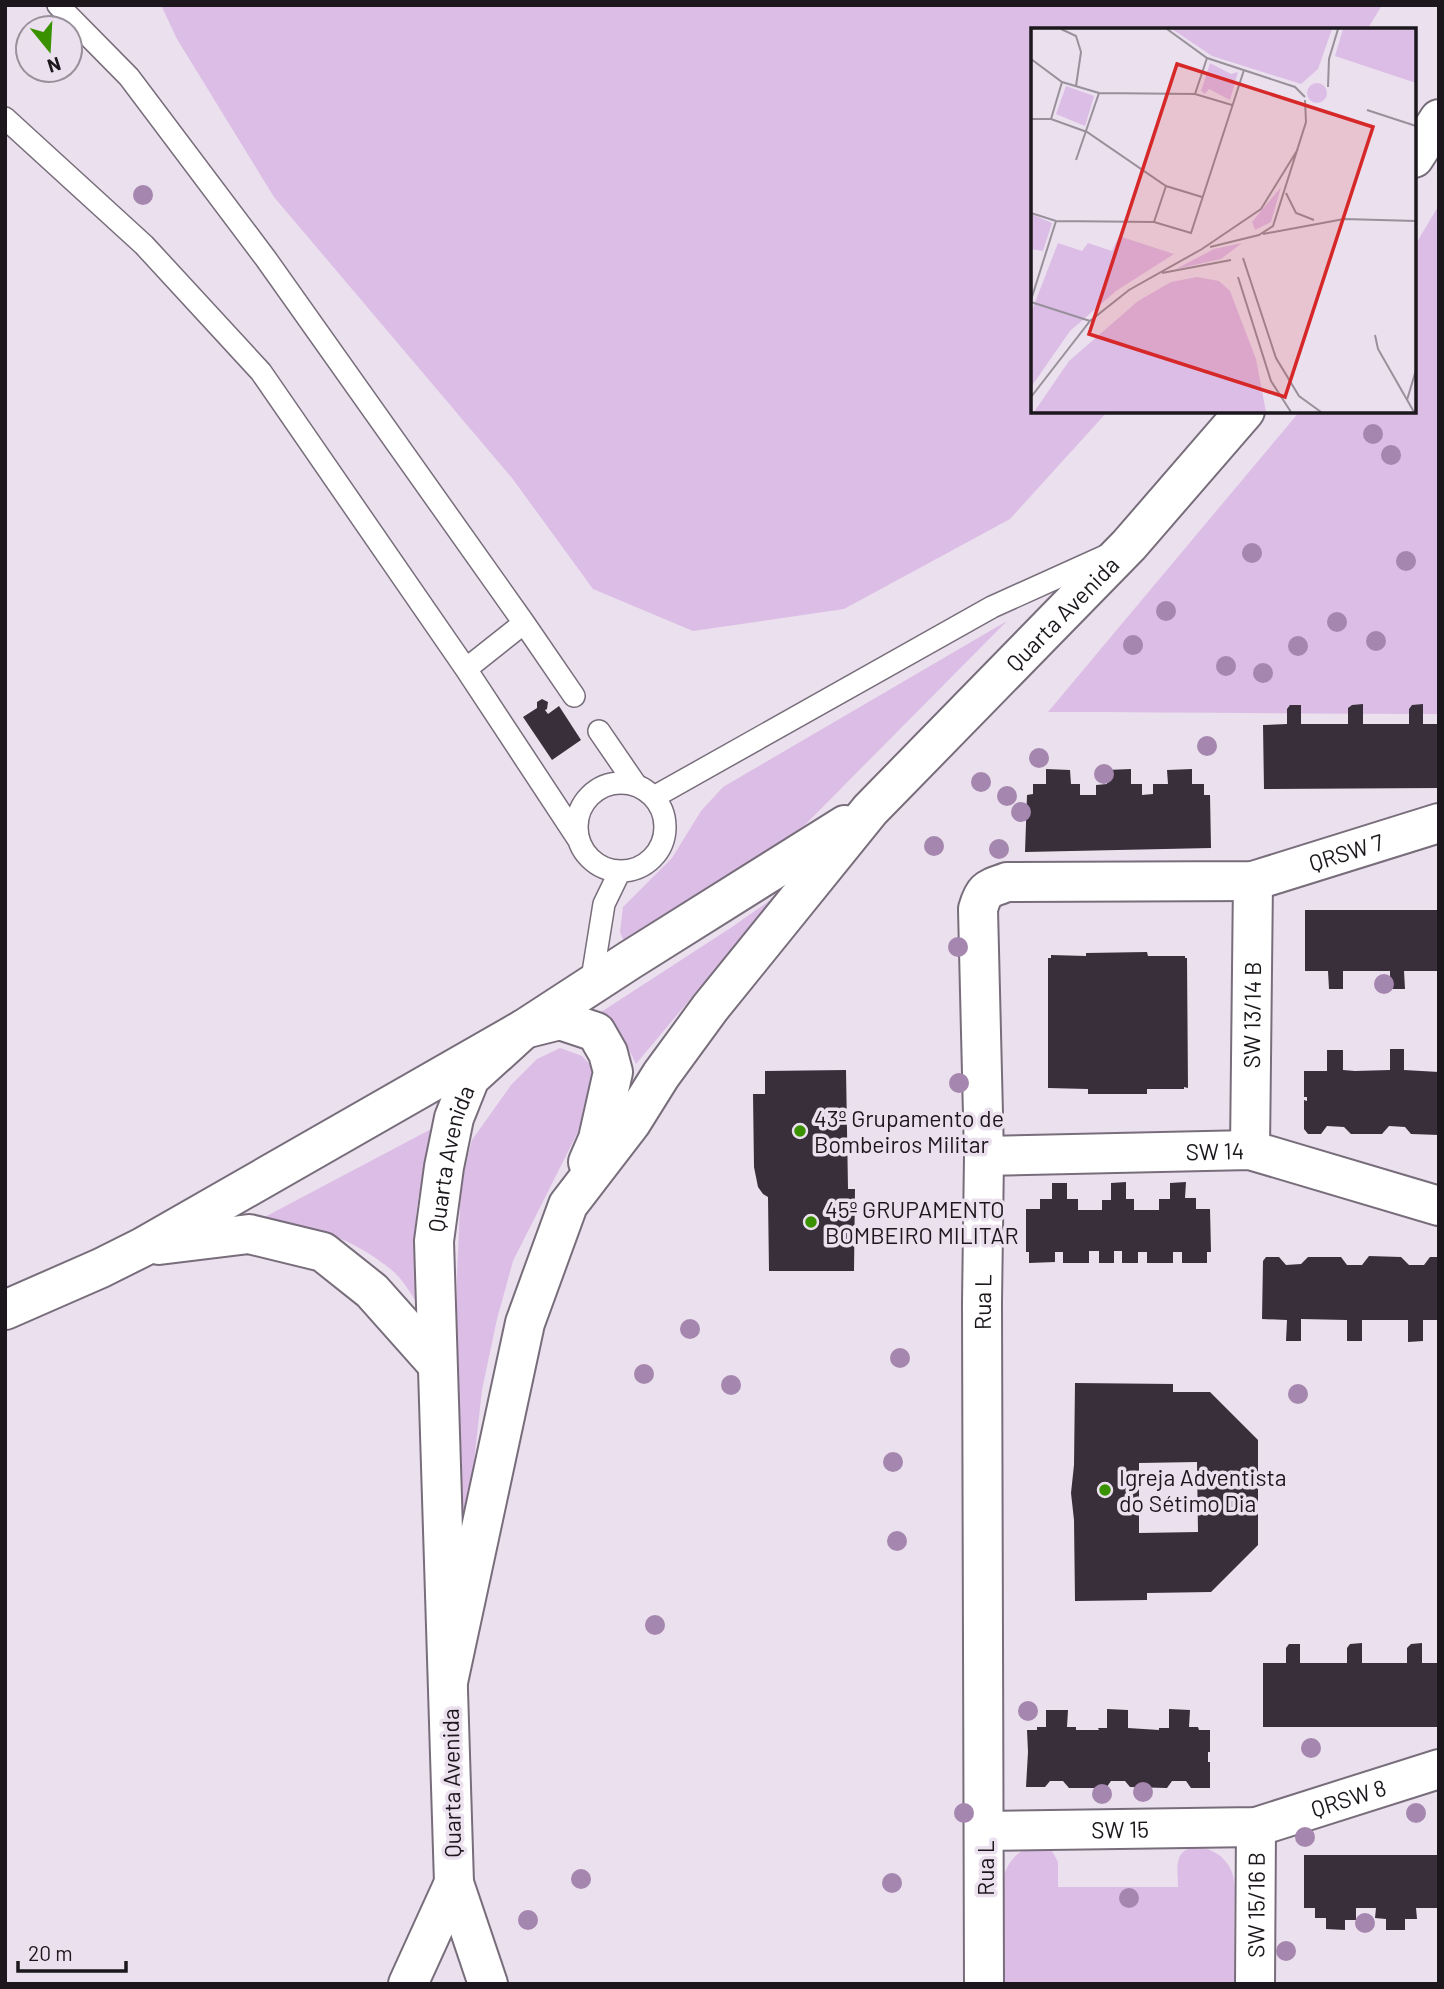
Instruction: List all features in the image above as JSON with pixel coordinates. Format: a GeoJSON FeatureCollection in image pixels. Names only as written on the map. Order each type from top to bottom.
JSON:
{"type":"FeatureCollection","features":[{"type":"Feature","properties":{"kind":"street"},"geometry":{"type":"LineString","coordinates":[[1416,155],[1439,120]]}},
{"type":"Feature","properties":{"kind":"street","name":"Quarta Avenida"},"geometry":{"type":"LineString","coordinates":[[448,1682],[525,1324],[568,1205],[631,1123],[661,1075],[710,1008],[870,810],[1129,545],[1243,413]]}},
{"type":"Feature","properties":{"kind":"street","name":"Quarta Avenida"},"geometry":{"type":"LineString","coordinates":[[488,1984],[454,1883],[434,1241],[454,1118],[470,1078],[524,1029],[870,810]]}},
{"type":"Feature","properties":{"kind":"street","name":"QRSW 7"},"geometry":{"type":"LineString","coordinates":[[1254,881],[1439,823]]}},
{"type":"Feature","properties":{"kind":"street","name":"SW 13/14 B"},"geometry":{"type":"LineString","coordinates":[[1250,1150],[1254,881]]}},
{"type":"Feature","properties":{"kind":"street","name":"Rua L"},"geometry":{"type":"LineString","coordinates":[[984,1984],[984,1156],[978,909],[982,894],[986,890],[1007,883],[1254,881]]}},
{"type":"Feature","properties":{"kind":"street"},"geometry":{"type":"LineString","coordinates":[[5,1310],[143,1247],[524,1029],[560,1020],[596,1032],[608,1053],[613,1072],[598,1139],[568,1205]]}},
{"type":"Feature","properties":{"kind":"street","name":"SW 14"},"geometry":{"type":"LineString","coordinates":[[984,1156],[1250,1150],[1439,1206]]}},
{"type":"Feature","properties":{"kind":"street"},"geometry":{"type":"LineString","coordinates":[[143,1247],[249,1234],[323,1252],[372,1291],[437,1364]]}},
{"type":"Feature","properties":{"kind":"street","name":"QRSW 8"},"geometry":{"type":"LineString","coordinates":[[1256,1827],[1439,1769]]}},
{"type":"Feature","properties":{"kind":"street","name":"SW 15"},"geometry":{"type":"LineString","coordinates":[[985,1831],[1256,1827]]}},
{"type":"Feature","properties":{"kind":"street","name":"SW 15/16 B"},"geometry":{"type":"LineString","coordinates":[[1255,1984],[1256,1827]]}},
{"type":"Feature","properties":{"kind":"street","name":"Quarta Avenida"},"geometry":{"type":"LineString","coordinates":[[408,1984],[454,1883]]}},
{"type":"Feature","properties":{"kind":"lane"},"geometry":{"type":"LineString","coordinates":[[58,5],[129,77],[266,259],[574,696]]}},
{"type":"Feature","properties":{"kind":"lane"},"geometry":{"type":"LineString","coordinates":[[5,118],[144,245],[261,372],[522,751],[584,852],[593,862],[606,869],[625,872],[644,866],[658,852],[665,834],[663,814],[599,731]]}},
{"type":"Feature","properties":{"kind":"lane"},"geometry":{"type":"LineString","coordinates":[[578,839],[576,823],[581,807],[591,795],[605,786],[620,783],[645,791],[992,607],[1129,545]]}},
{"type":"Feature","properties":{"kind":"lane"},"geometry":{"type":"LineString","coordinates":[[466,668],[524,623]]}},
{"type":"Feature","properties":{"kind":"lane"},"geometry":{"type":"LineString","coordinates":[[591,985],[604,904],[621,871]]}},
{"type":"Feature","properties":{"kind":"shaded area"},"geometry":{"type":"Polygon","coordinates":[[[161,5],[1382,5],[1368,28],[1031,28],[1031,413],[1106,413],[1010,519],[844,609],[693,631],[593,589],[512,478],[274,197],[177,39],[161,5]]]}},
{"type":"Feature","properties":{"kind":"shaded area"},"geometry":{"type":"Polygon","coordinates":[[[1439,205],[1439,714],[1048,712],[1298,413],[1416,413],[1416,244],[1439,205]]]}},
{"type":"Feature","properties":{"kind":"shaded area"},"geometry":{"type":"Polygon","coordinates":[[[1007,621],[795,835],[627,949],[620,932],[623,907],[672,858],[701,811],[723,787],[1007,621]]]}},
{"type":"Feature","properties":{"kind":"shaded area"},"geometry":{"type":"Polygon","coordinates":[[[802,878],[732,949],[636,1064],[624,1039],[598,1014],[802,878]]]}},
{"type":"Feature","properties":{"kind":"shaded area"},"geometry":{"type":"Polygon","coordinates":[[[560,1048],[582,1056],[599,1074],[599,1099],[581,1126],[513,1261],[482,1390],[469,1506],[456,1575],[457,1275],[461,1183],[472,1140],[511,1085],[537,1059],[560,1048]]]}},
{"type":"Feature","properties":{"kind":"shaded area"},"geometry":{"type":"Polygon","coordinates":[[[437,1126],[417,1206],[415,1251],[420,1307],[398,1276],[364,1250],[313,1229],[259,1220],[437,1126]]]}},
{"type":"Feature","properties":{"kind":"shaded area"},"geometry":{"type":"Polygon","coordinates":[[[1193,1847],[1216,1853],[1232,1872],[1234,1984],[1002,1984],[1002,1882],[1008,1867],[1022,1851],[1030,1848],[1051,1849],[1058,1862],[1058,1887],[1178,1887],[1179,1857],[1193,1847]]]}},
{"type":"Feature","properties":{"kind":"building"},"geometry":{"type":"Polygon","coordinates":[[[542,699],[548,702],[545,710],[548,714],[559,706],[581,740],[552,760],[523,717],[537,708],[537,702],[542,699]]]}},
{"type":"Feature","properties":{"kind":"building"},"geometry":{"type":"Polygon","coordinates":[[[1363,704],[1363,724],[1409,724],[1409,709],[1412,705],[1423,704],[1423,724],[1439,724],[1439,788],[1264,789],[1263,725],[1287,724],[1287,709],[1290,705],[1301,705],[1301,724],[1348,724],[1348,708],[1363,704]]]}},
{"type":"Feature","properties":{"kind":"building"},"geometry":{"type":"Polygon","coordinates":[[[1046,769],[1070,770],[1071,784],[1080,784],[1080,795],[1096,795],[1096,785],[1107,784],[1107,770],[1131,769],[1131,784],[1142,784],[1142,795],[1153,794],[1153,784],[1168,784],[1167,770],[1192,769],[1192,784],[1204,784],[1204,795],[1210,795],[1211,848],[1025,852],[1027,795],[1033,794],[1033,784],[1046,784],[1046,769]]]}},
{"type":"Feature","properties":{"kind":"building"},"geometry":{"type":"Polygon","coordinates":[[[1305,910],[1439,910],[1439,971],[1404,971],[1405,989],[1390,989],[1390,971],[1343,971],[1343,989],[1329,989],[1328,971],[1305,971],[1305,910]]]}},
{"type":"Feature","properties":{"kind":"building"},"geometry":{"type":"Polygon","coordinates":[[[1147,952],[1148,956],[1187,958],[1188,1088],[1147,1089],[1147,1094],[1088,1094],[1088,1089],[1048,1088],[1048,958],[1051,958],[1051,955],[1147,952]]]}},
{"type":"Feature","properties":{"kind":"building"},"geometry":{"type":"Polygon","coordinates":[[[1390,1049],[1404,1049],[1404,1070],[1439,1072],[1439,1135],[1411,1134],[1405,1127],[1389,1126],[1382,1134],[1351,1134],[1344,1127],[1327,1126],[1321,1134],[1308,1134],[1304,1129],[1304,1100],[1307,1101],[1307,1097],[1304,1097],[1304,1071],[1327,1071],[1327,1050],[1343,1050],[1343,1070],[1390,1070],[1390,1049]]]}},
{"type":"Feature","properties":{"kind":"building","name":"43º Grupamento de Bombeiros Militar"},"geometry":{"type":"Polygon","coordinates":[[[846,1070],[848,1189],[855,1189],[854,1271],[769,1271],[768,1197],[758,1187],[754,1167],[753,1094],[765,1094],[765,1071],[846,1070]]]}},
{"type":"Feature","properties":{"kind":"building"},"geometry":{"type":"Polygon","coordinates":[[[1126,1182],[1126,1199],[1134,1199],[1134,1210],[1159,1210],[1159,1199],[1170,1199],[1170,1183],[1186,1182],[1185,1198],[1196,1198],[1196,1209],[1210,1209],[1211,1252],[1207,1252],[1207,1263],[1182,1263],[1182,1252],[1173,1252],[1173,1263],[1147,1263],[1147,1252],[1138,1252],[1138,1263],[1122,1263],[1122,1251],[1114,1251],[1114,1263],[1099,1263],[1099,1251],[1089,1251],[1089,1263],[1063,1263],[1063,1252],[1055,1252],[1055,1262],[1029,1263],[1029,1252],[1026,1252],[1026,1209],[1040,1209],[1040,1199],[1052,1199],[1052,1183],[1067,1183],[1067,1199],[1078,1199],[1078,1210],[1102,1210],[1102,1200],[1111,1200],[1111,1183],[1126,1182]]]}},
{"type":"Feature","properties":{"kind":"building"},"geometry":{"type":"Polygon","coordinates":[[[1369,1256],[1401,1257],[1409,1265],[1424,1265],[1430,1257],[1439,1257],[1439,1320],[1423,1320],[1423,1341],[1408,1342],[1408,1320],[1362,1320],[1362,1341],[1347,1341],[1347,1320],[1301,1319],[1301,1341],[1286,1341],[1287,1320],[1262,1319],[1263,1261],[1266,1257],[1279,1257],[1286,1265],[1301,1264],[1308,1257],[1341,1257],[1347,1265],[1362,1265],[1369,1256]]]}},
{"type":"Feature","properties":{"kind":"building","name":"Igreja Adventista do Sétimo Dia"},"geometry":{"type":"Polygon","coordinates":[[[1075,1383],[1173,1384],[1173,1392],[1210,1392],[1258,1440],[1258,1545],[1211,1592],[1147,1593],[1147,1600],[1075,1601],[1071,1493],[1075,1383]],[[1197,1462],[1139,1463],[1139,1533],[1198,1532],[1197,1462]]]}},
{"type":"Feature","properties":{"kind":"building"},"geometry":{"type":"Polygon","coordinates":[[[1362,1643],[1362,1663],[1407,1663],[1407,1648],[1411,1644],[1422,1643],[1422,1663],[1439,1663],[1439,1727],[1263,1727],[1263,1663],[1286,1663],[1286,1648],[1289,1644],[1300,1644],[1300,1663],[1347,1663],[1347,1648],[1350,1644],[1362,1643]]]}},
{"type":"Feature","properties":{"kind":"building"},"geometry":{"type":"Polygon","coordinates":[[[1107,1709],[1128,1710],[1128,1728],[1159,1730],[1169,1728],[1169,1709],[1190,1710],[1189,1727],[1210,1730],[1210,1788],[1191,1788],[1186,1781],[1172,1781],[1167,1788],[1130,1787],[1125,1781],[1111,1781],[1106,1788],[1069,1788],[1063,1781],[1050,1781],[1045,1787],[1026,1787],[1027,1730],[1046,1727],[1046,1710],[1068,1710],[1067,1727],[1076,1727],[1076,1730],[1099,1730],[1098,1728],[1107,1728],[1107,1709]]]}},
{"type":"Feature","properties":{"kind":"building"},"geometry":{"type":"Polygon","coordinates":[[[1304,1855],[1439,1855],[1439,1908],[1416,1908],[1417,1919],[1405,1919],[1405,1930],[1386,1930],[1386,1919],[1375,1918],[1376,1908],[1356,1908],[1356,1920],[1345,1920],[1345,1930],[1326,1929],[1326,1918],[1315,1918],[1315,1908],[1304,1908],[1304,1855]]]}},
{"type":"Feature","properties":{"kind":"place","name":"43º Grupamento de Bombeiros Militar"},"geometry":{"type":"Point","coordinates":[800,1131]}},
{"type":"Feature","properties":{"kind":"place","name":"45º GRUPAMENTO BOMBEIRO MILITAR"},"geometry":{"type":"Point","coordinates":[811,1222]}},
{"type":"Feature","properties":{"kind":"place","name":"Igreja Adventista do Sétimo Dia"},"geometry":{"type":"Point","coordinates":[1105,1490]}}]}
